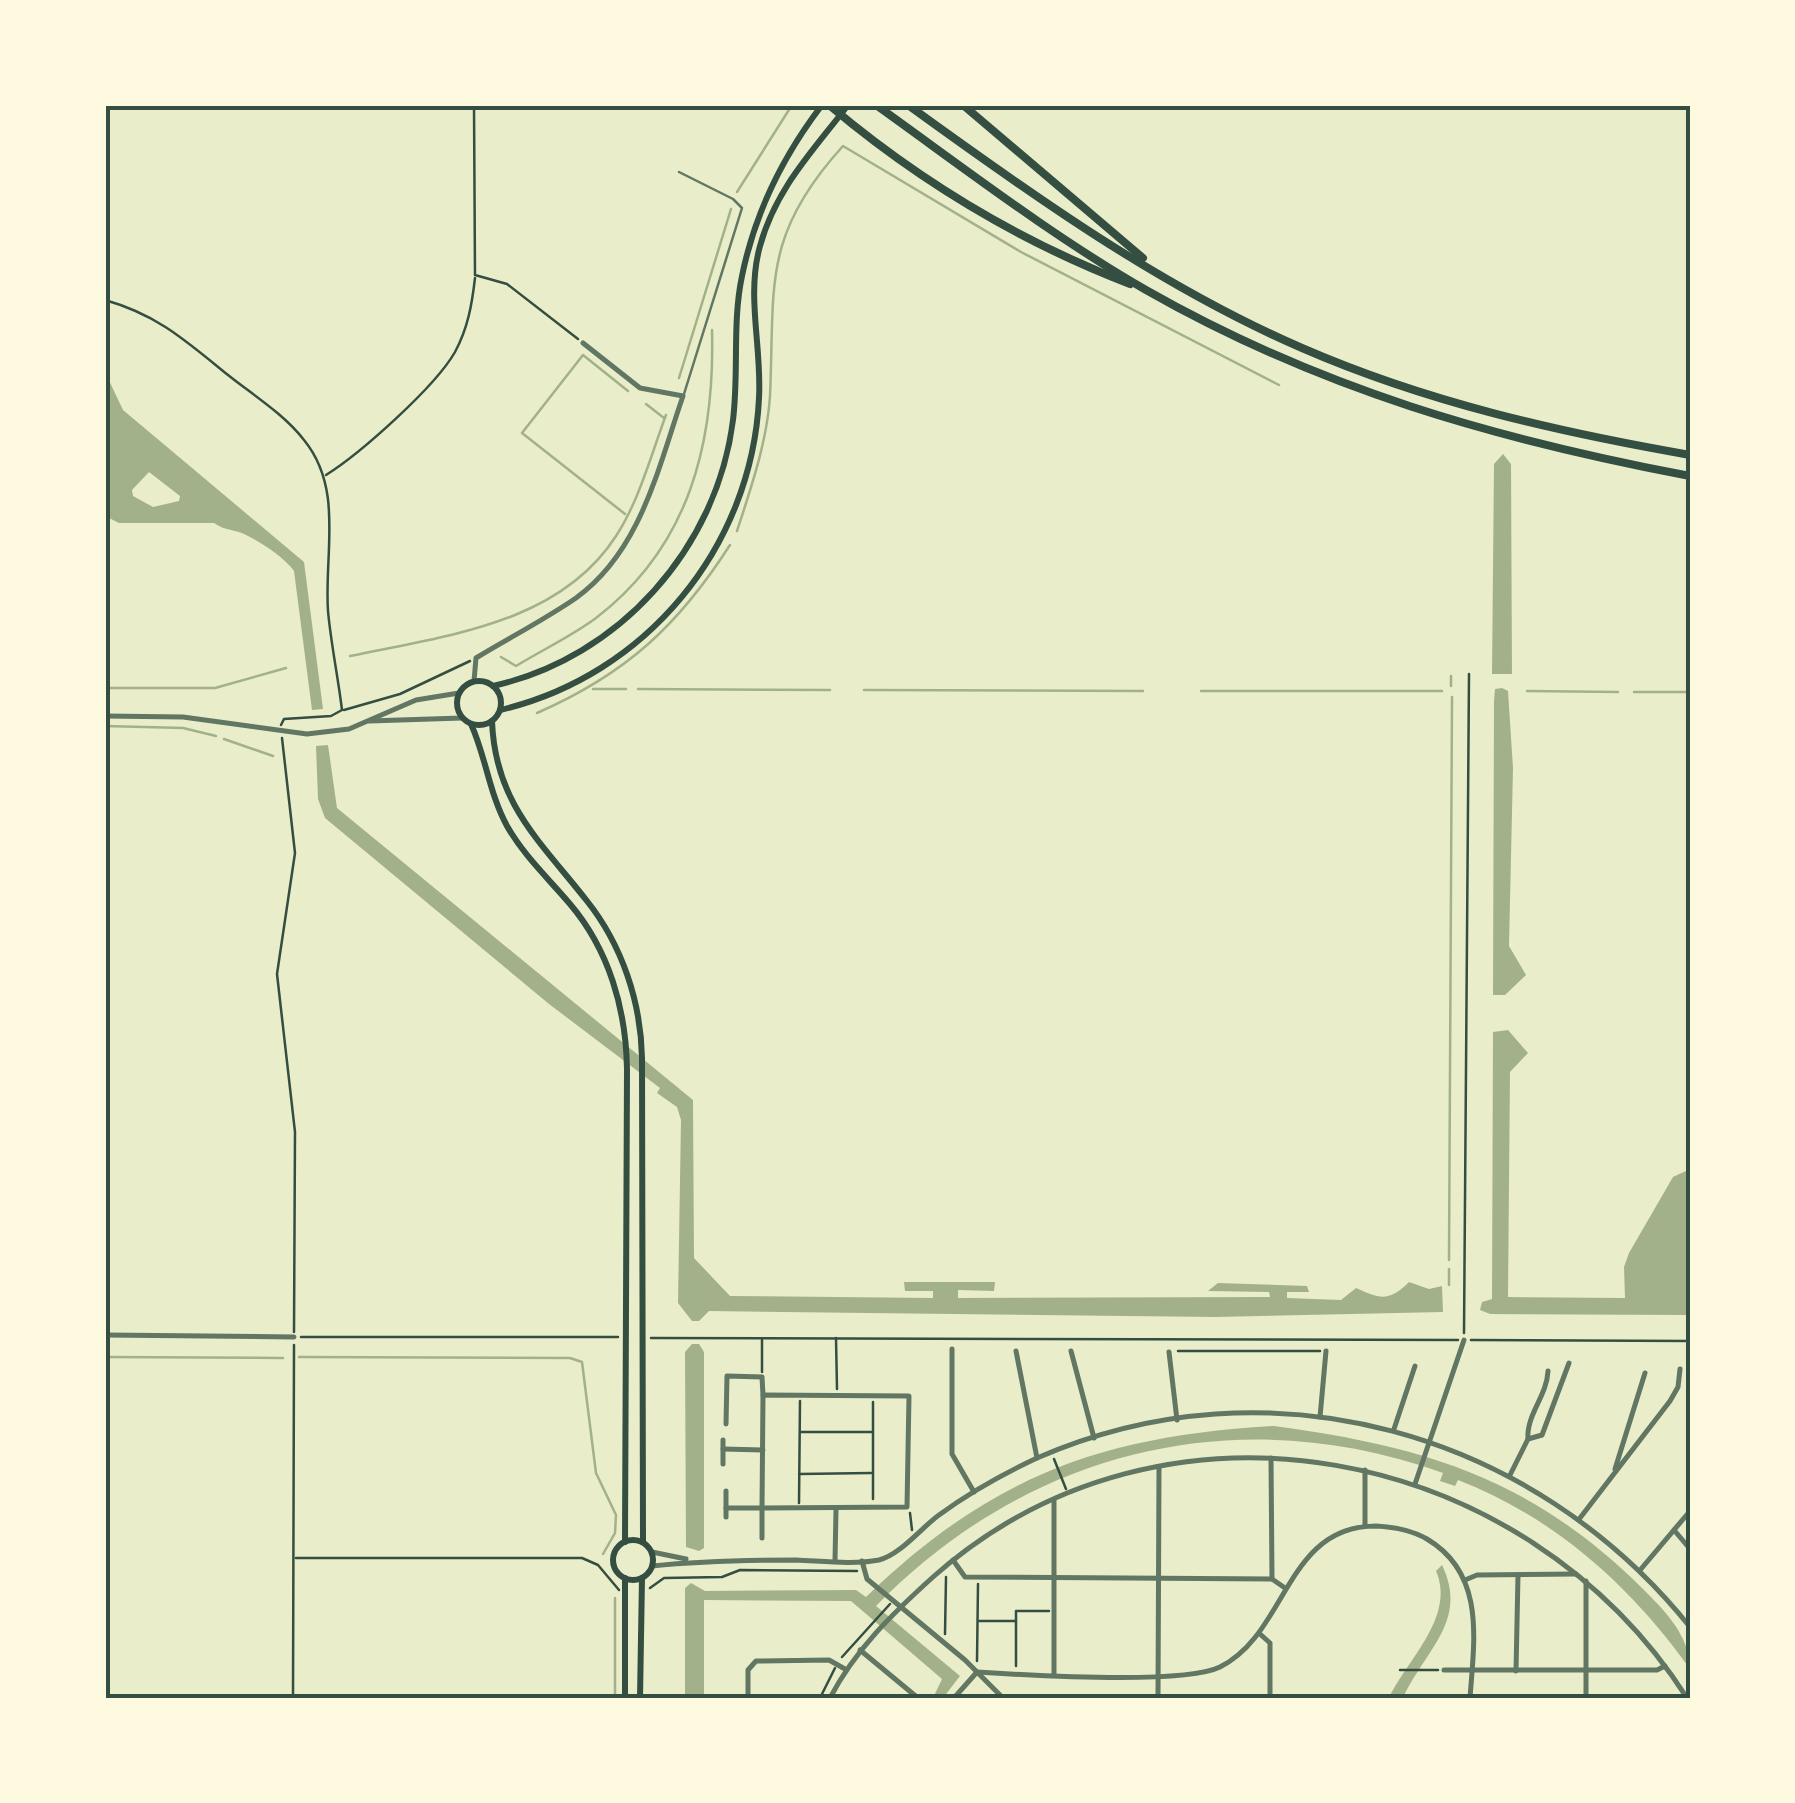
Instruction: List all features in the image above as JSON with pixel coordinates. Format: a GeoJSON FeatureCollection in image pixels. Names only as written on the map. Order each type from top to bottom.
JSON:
{"type":"FeatureCollection","features":[{"type":"Feature","properties":{"kind":"highway"},"geometry":{"type":"LineString","coordinates":[[826,105],[938,185],[1016,232],[1143,289],[1262,350],[1405,408],[1552,448],[1690,476]]}},
{"type":"Feature","properties":{"kind":"highway"},"geometry":{"type":"LineString","coordinates":[[876,105],[1143,289]]}},
{"type":"Feature","properties":{"kind":"highway"},"geometry":{"type":"LineString","coordinates":[[908,105],[1020,184],[1159,272],[1260,328],[1383,380],[1498,414],[1690,455]]}},
{"type":"Feature","properties":{"kind":"highway"},"geometry":{"type":"LineString","coordinates":[[964,105],[1159,272]]}},
{"type":"Feature","properties":{"kind":"main road"},"geometry":{"type":"LineString","coordinates":[[625,1698],[625,1578],[613,1560],[625,1542],[629,1336],[627,1046],[622,1010],[603,956],[579,916],[507,826],[490,787],[471,724],[462,718],[456,706],[459,692],[474,681],[493,686],[538,673],[603,637],[641,606],[689,545],[713,498],[728,448],[737,304],[755,224],[781,167],[826,105]]}},
{"type":"Feature","properties":{"kind":"main road"},"geometry":{"type":"LineString","coordinates":[[640,1698],[640,1592],[642,1578],[652,1566],[652,1552],[642,1542],[642,1058],[638,1014],[618,952],[586,900],[552,863],[520,818],[499,768],[492,721],[500,710],[552,695],[620,656],[674,608],[709,560],[742,494],[757,425],[760,383],[753,299],[759,249],[786,184],[848,105]]}},
{"type":"Feature","properties":{"kind":"main road"},"geometry":{"type":"LineString","coordinates":[[493,686],[499,693],[500,710]]}},
{"type":"Feature","properties":{"kind":"main road"},"geometry":{"type":"LineString","coordinates":[[471,724],[492,721]]}},
{"type":"Feature","properties":{"kind":"main road"},"geometry":{"type":"LineString","coordinates":[[625,1542],[642,1542]]}},
{"type":"Feature","properties":{"kind":"main road"},"geometry":{"type":"LineString","coordinates":[[625,1578],[642,1578]]}},
{"type":"Feature","properties":{"kind":"street"},"geometry":{"type":"LineString","coordinates":[[474,681],[476,658],[578,596],[610,566],[639,520],[683,396],[640,388],[583,343]]}},
{"type":"Feature","properties":{"kind":"street"},"geometry":{"type":"LineString","coordinates":[[105,716],[183,717],[281,732],[335,732],[416,700],[459,692]]}},
{"type":"Feature","properties":{"kind":"street"},"geometry":{"type":"LineString","coordinates":[[366,721],[462,718]]}},
{"type":"Feature","properties":{"kind":"street"},"geometry":{"type":"LineString","coordinates":[[105,1335],[294,1337]]}},
{"type":"Feature","properties":{"kind":"street"},"geometry":{"type":"LineString","coordinates":[[1416,1480],[1464,1340]]}},
{"type":"Feature","properties":{"kind":"street"},"geometry":{"type":"LineString","coordinates":[[952,1350],[952,1454],[974,1492]]}},
{"type":"Feature","properties":{"kind":"street"},"geometry":{"type":"LineString","coordinates":[[1071,1351],[1094,1438]]}},
{"type":"Feature","properties":{"kind":"street"},"geometry":{"type":"LineString","coordinates":[[1320,1417],[1326,1351]]}},
{"type":"Feature","properties":{"kind":"street"},"geometry":{"type":"LineString","coordinates":[[1016,1352],[1037,1458]]}},
{"type":"Feature","properties":{"kind":"street"},"geometry":{"type":"LineString","coordinates":[[1169,1352],[1177,1420]]}},
{"type":"Feature","properties":{"kind":"street"},"geometry":{"type":"LineString","coordinates":[[1528,1439],[1542,1434],[1569,1364]]}},
{"type":"Feature","properties":{"kind":"street"},"geometry":{"type":"LineString","coordinates":[[1393,1431],[1415,1366]]}},
{"type":"Feature","properties":{"kind":"street"},"geometry":{"type":"LineString","coordinates":[[1580,1518],[1670,1400],[1678,1386],[1680,1370]]}},
{"type":"Feature","properties":{"kind":"street"},"geometry":{"type":"LineString","coordinates":[[1510,1474],[1528,1439],[1527,1426],[1547,1386],[1548,1371]]}},
{"type":"Feature","properties":{"kind":"street"},"geometry":{"type":"LineString","coordinates":[[1615,1472],[1619,1444],[1645,1373]]}},
{"type":"Feature","properties":{"kind":"street"},"geometry":{"type":"LineString","coordinates":[[726,1424],[727,1376],[762,1376],[762,1538]]}},
{"type":"Feature","properties":{"kind":"street"},"geometry":{"type":"LineString","coordinates":[[726,1508],[907,1507],[910,1396],[763,1395]]}},
{"type":"Feature","properties":{"kind":"street"},"geometry":{"type":"LineString","coordinates":[[652,1566],[689,1560],[882,1559],[974,1492],[1037,1458],[1094,1438],[1177,1420],[1236,1414],[1320,1417],[1393,1431],[1510,1474],[1580,1518],[1641,1570],[1690,1627]]}},
{"type":"Feature","properties":{"kind":"street"},"geometry":{"type":"LineString","coordinates":[[723,1440],[723,1464]]}},
{"type":"Feature","properties":{"kind":"street"},"geometry":{"type":"LineString","coordinates":[[723,1450],[763,1450]]}},
{"type":"Feature","properties":{"kind":"street"},"geometry":{"type":"LineString","coordinates":[[1272,1458],[1272,1579]]}},
{"type":"Feature","properties":{"kind":"street"},"geometry":{"type":"LineString","coordinates":[[830,1698],[845,1669],[874,1634],[946,1566],[1054,1500],[1159,1468],[1272,1458],[1416,1480],[1496,1518],[1586,1580],[1666,1666],[1687,1698]]}},
{"type":"Feature","properties":{"kind":"street"},"geometry":{"type":"LineString","coordinates":[[1158,1698],[1159,1468]]}},
{"type":"Feature","properties":{"kind":"street"},"geometry":{"type":"LineString","coordinates":[[1365,1470],[1365,1526]]}},
{"type":"Feature","properties":{"kind":"street"},"geometry":{"type":"LineString","coordinates":[[726,1491],[726,1516]]}},
{"type":"Feature","properties":{"kind":"street"},"geometry":{"type":"LineString","coordinates":[[1054,1500],[1054,1675]]}},
{"type":"Feature","properties":{"kind":"street"},"geometry":{"type":"LineString","coordinates":[[835,1561],[836,1510]]}},
{"type":"Feature","properties":{"kind":"street"},"geometry":{"type":"LineString","coordinates":[[1641,1570],[1690,1511]]}},
{"type":"Feature","properties":{"kind":"street"},"geometry":{"type":"LineString","coordinates":[[976,1672],[1158,1676],[1193,1675],[1219,1668],[1260,1634],[1302,1560],[1321,1544],[1365,1526],[1386,1526],[1423,1537],[1450,1558],[1465,1580],[1474,1616],[1470,1698]]}},
{"type":"Feature","properties":{"kind":"street"},"geometry":{"type":"LineString","coordinates":[[1674,1530],[1690,1550]]}},
{"type":"Feature","properties":{"kind":"street"},"geometry":{"type":"LineString","coordinates":[[652,1552],[689,1560]]}},
{"type":"Feature","properties":{"kind":"street"},"geometry":{"type":"LineString","coordinates":[[953,1560],[965,1577],[1272,1579],[1284,1588]]}},
{"type":"Feature","properties":{"kind":"street"},"geometry":{"type":"LineString","coordinates":[[862,1561],[863,1571],[872,1584],[946,1644],[1003,1698]]}},
{"type":"Feature","properties":{"kind":"street"},"geometry":{"type":"LineString","coordinates":[[1516,1671],[1518,1574]]}},
{"type":"Feature","properties":{"kind":"street"},"geometry":{"type":"LineString","coordinates":[[1465,1580],[1477,1575],[1579,1574]]}},
{"type":"Feature","properties":{"kind":"street"},"geometry":{"type":"LineString","coordinates":[[1586,1580],[1586,1698]]}},
{"type":"Feature","properties":{"kind":"street"},"geometry":{"type":"LineString","coordinates":[[1260,1634],[1270,1643],[1270,1698]]}},
{"type":"Feature","properties":{"kind":"street"},"geometry":{"type":"LineString","coordinates":[[860,1650],[918,1698]]}},
{"type":"Feature","properties":{"kind":"street"},"geometry":{"type":"LineString","coordinates":[[748,1698],[748,1670],[756,1661],[829,1660],[845,1669]]}},
{"type":"Feature","properties":{"kind":"street"},"geometry":{"type":"LineString","coordinates":[[1444,1670],[1656,1670],[1666,1666]]}},
{"type":"Feature","properties":{"kind":"street"},"geometry":{"type":"LineString","coordinates":[[954,1698],[976,1672]]}},
{"type":"Feature","properties":{"kind":"lane"},"geometry":{"type":"LineString","coordinates":[[679,172],[734,199],[742,208],[683,396]]}},
{"type":"Feature","properties":{"kind":"path"},"geometry":{"type":"LineString","coordinates":[[324,476],[354,456],[448,364],[468,323],[475,275],[474,105]]}},
{"type":"Feature","properties":{"kind":"path"},"geometry":{"type":"LineString","coordinates":[[475,275],[507,284],[583,343]]}},
{"type":"Feature","properties":{"kind":"path"},"geometry":{"type":"LineString","coordinates":[[105,300],[153,316],[287,422],[304,440],[324,476],[330,505],[328,611],[342,710]]}},
{"type":"Feature","properties":{"kind":"path"},"geometry":{"type":"LineString","coordinates":[[294,1698],[295,1132],[277,974],[295,853],[281,732],[284,719],[354,711],[476,658]]}},
{"type":"Feature","properties":{"kind":"path"},"geometry":{"type":"LineString","coordinates":[[1464,1340],[1469,674]]}},
{"type":"Feature","properties":{"kind":"path"},"geometry":{"type":"LineString","coordinates":[[294,1337],[629,1336]]}},
{"type":"Feature","properties":{"kind":"path"},"geometry":{"type":"LineString","coordinates":[[651,1338],[1690,1341]]}},
{"type":"Feature","properties":{"kind":"path"},"geometry":{"type":"LineString","coordinates":[[762,1338],[762,1376]]}},
{"type":"Feature","properties":{"kind":"path"},"geometry":{"type":"LineString","coordinates":[[836,1338],[836,1395]]}},
{"type":"Feature","properties":{"kind":"path"},"geometry":{"type":"LineString","coordinates":[[1169,1352],[1326,1351]]}},
{"type":"Feature","properties":{"kind":"path"},"geometry":{"type":"LineString","coordinates":[[798,1510],[800,1395]]}},
{"type":"Feature","properties":{"kind":"path"},"geometry":{"type":"LineString","coordinates":[[872,1510],[873,1396]]}},
{"type":"Feature","properties":{"kind":"path"},"geometry":{"type":"LineString","coordinates":[[800,1432],[873,1432]]}},
{"type":"Feature","properties":{"kind":"path"},"geometry":{"type":"LineString","coordinates":[[1055,1464],[1068,1495]]}},
{"type":"Feature","properties":{"kind":"path"},"geometry":{"type":"LineString","coordinates":[[800,1474],[872,1473]]}},
{"type":"Feature","properties":{"kind":"path"},"geometry":{"type":"LineString","coordinates":[[907,1507],[913,1534]]}},
{"type":"Feature","properties":{"kind":"path"},"geometry":{"type":"LineString","coordinates":[[294,1558],[582,1558],[592,1560],[612,1585],[626,1592]]}},
{"type":"Feature","properties":{"kind":"path"},"geometry":{"type":"LineString","coordinates":[[946,1566],[946,1644]]}},
{"type":"Feature","properties":{"kind":"path"},"geometry":{"type":"LineString","coordinates":[[640,1592],[664,1578],[722,1577],[740,1570],[863,1571]]}},
{"type":"Feature","properties":{"kind":"path"},"geometry":{"type":"LineString","coordinates":[[976,1672],[978,1578]]}},
{"type":"Feature","properties":{"kind":"path"},"geometry":{"type":"LineString","coordinates":[[868,1628],[884,1611]]}},
{"type":"Feature","properties":{"kind":"path"},"geometry":{"type":"LineString","coordinates":[[1016,1675],[1016,1611],[1055,1611]]}},
{"type":"Feature","properties":{"kind":"path"},"geometry":{"type":"LineString","coordinates":[[978,1622],[1016,1622]]}},
{"type":"Feature","properties":{"kind":"path"},"geometry":{"type":"LineString","coordinates":[[1400,1670],[1429,1670]]}},
{"type":"Feature","properties":{"kind":"shaded area"},"geometry":{"type":"Polygon","coordinates":[[[105,372],[123,410],[304,562],[323,709],[312,710],[294,571],[285,561],[252,538],[214,523],[119,523],[105,516],[105,372]],[[149,472],[132,490],[133,496],[153,507],[179,501],[180,496],[149,472]]]}},
{"type":"Feature","properties":{"kind":"shaded area"},"geometry":{"type":"Polygon","coordinates":[[[1503,454],[1511,464],[1512,674],[1492,674],[1494,464],[1503,454]]]}},
{"type":"Feature","properties":{"kind":"shaded area"},"geometry":{"type":"Polygon","coordinates":[[[1495,689],[1508,691],[1513,768],[1509,946],[1526,975],[1505,995],[1493,995],[1494,701],[1495,689]]]}},
{"type":"Feature","properties":{"kind":"shaded area"},"geometry":{"type":"Polygon","coordinates":[[[328,745],[337,808],[693,1100],[694,1258],[730,1296],[933,1298],[933,1291],[905,1291],[904,1282],[995,1282],[994,1291],[958,1290],[958,1298],[1270,1297],[1269,1292],[1208,1291],[1218,1283],[1307,1286],[1309,1292],[1287,1292],[1287,1298],[1341,1300],[1356,1288],[1390,1296],[1409,1282],[1429,1289],[1442,1286],[1443,1312],[1215,1317],[709,1311],[699,1321],[692,1321],[678,1303],[681,1120],[677,1107],[657,1093],[660,1088],[549,1004],[325,818],[318,799],[316,746],[328,745]]]}},
{"type":"Feature","properties":{"kind":"shaded area"},"geometry":{"type":"Polygon","coordinates":[[[1508,1030],[1528,1053],[1510,1072],[1508,1297],[1625,1298],[1624,1267],[1629,1253],[1673,1177],[1688,1170],[1690,1315],[1490,1314],[1480,1310],[1482,1302],[1492,1299],[1493,1032],[1508,1030]]]}},
{"type":"Feature","properties":{"kind":"shaded area"},"geometry":{"type":"Polygon","coordinates":[[[692,1344],[699,1344],[704,1352],[704,1548],[699,1551],[686,1547],[685,1352],[692,1344]]]}},
{"type":"Feature","properties":{"kind":"shaded area"},"geometry":{"type":"Polygon","coordinates":[[[1274,1426],[1379,1444],[1426,1457],[1515,1493],[1599,1549],[1649,1595],[1681,1634],[1690,1669],[1642,1610],[1588,1557],[1493,1495],[1458,1480],[1455,1486],[1440,1481],[1443,1473],[1366,1451],[1289,1441],[1214,1441],[1140,1453],[1068,1476],[1000,1509],[936,1552],[876,1606],[960,1676],[943,1698],[933,1698],[942,1679],[851,1601],[704,1600],[704,1698],[685,1698],[685,1588],[691,1583],[705,1591],[856,1590],[866,1597],[912,1555],[958,1521],[1005,1492],[1052,1470],[1155,1440],[1274,1426]]]}},
{"type":"Feature","properties":{"kind":"shaded area"},"geometry":{"type":"Polygon","coordinates":[[[1442,1565],[1449,1585],[1447,1619],[1403,1698],[1389,1698],[1434,1622],[1440,1588],[1436,1571],[1442,1565]]]}},
{"type":"Feature","properties":{"kind":"waterway"},"geometry":{"type":"LineString","coordinates":[[737,192],[792,105]]}},
{"type":"Feature","properties":{"kind":"waterway"},"geometry":{"type":"LineString","coordinates":[[737,531],[766,430],[774,293],[785,236],[817,178],[843,146],[1021,252],[1279,385]]}},
{"type":"Feature","properties":{"kind":"waterway"},"geometry":{"type":"LineString","coordinates":[[679,378],[731,209]]}},
{"type":"Feature","properties":{"kind":"waterway"},"geometry":{"type":"LineString","coordinates":[[501,657],[516,666],[577,631],[628,590],[654,558],[675,525],[701,451],[712,372],[712,330]]}},
{"type":"Feature","properties":{"kind":"waterway"},"geometry":{"type":"LineString","coordinates":[[625,514],[522,433],[583,355],[628,391]]}},
{"type":"Feature","properties":{"kind":"waterway"},"geometry":{"type":"LineString","coordinates":[[646,404],[664,418]]}},
{"type":"Feature","properties":{"kind":"waterway"},"geometry":{"type":"LineString","coordinates":[[350,656],[496,622],[563,589],[592,566],[616,536],[638,493],[666,415]]}},
{"type":"Feature","properties":{"kind":"waterway"},"geometry":{"type":"LineString","coordinates":[[537,713],[597,682],[647,645],[690,600],[730,545]]}},
{"type":"Feature","properties":{"kind":"waterway"},"geometry":{"type":"LineString","coordinates":[[105,688],[215,688],[286,668]]}},
{"type":"Feature","properties":{"kind":"waterway"},"geometry":{"type":"LineString","coordinates":[[1451,676],[1451,686]]}},
{"type":"Feature","properties":{"kind":"waterway"},"geometry":{"type":"LineString","coordinates":[[593,689],[626,689]]}},
{"type":"Feature","properties":{"kind":"waterway"},"geometry":{"type":"LineString","coordinates":[[638,689],[830,690]]}},
{"type":"Feature","properties":{"kind":"waterway"},"geometry":{"type":"LineString","coordinates":[[864,690],[1143,691]]}},
{"type":"Feature","properties":{"kind":"waterway"},"geometry":{"type":"LineString","coordinates":[[1201,691],[1442,691]]}},
{"type":"Feature","properties":{"kind":"waterway"},"geometry":{"type":"LineString","coordinates":[[1527,691],[1618,692]]}},
{"type":"Feature","properties":{"kind":"waterway"},"geometry":{"type":"LineString","coordinates":[[1634,692],[1690,692]]}},
{"type":"Feature","properties":{"kind":"waterway"},"geometry":{"type":"LineString","coordinates":[[1449,1260],[1452,697]]}},
{"type":"Feature","properties":{"kind":"waterway"},"geometry":{"type":"LineString","coordinates":[[105,726],[183,728],[216,736]]}},
{"type":"Feature","properties":{"kind":"waterway"},"geometry":{"type":"LineString","coordinates":[[224,739],[273,756]]}},
{"type":"Feature","properties":{"kind":"waterway"},"geometry":{"type":"LineString","coordinates":[[1449,1269],[1449,1285]]}},
{"type":"Feature","properties":{"kind":"waterway"},"geometry":{"type":"LineString","coordinates":[[105,1357],[283,1358]]}},
{"type":"Feature","properties":{"kind":"waterway"},"geometry":{"type":"LineString","coordinates":[[299,1357],[570,1358],[582,1362],[596,1473],[616,1515],[615,1533],[603,1554]]}},
{"type":"Feature","properties":{"kind":"waterway"},"geometry":{"type":"LineString","coordinates":[[615,1598],[615,1698]]}}]}
